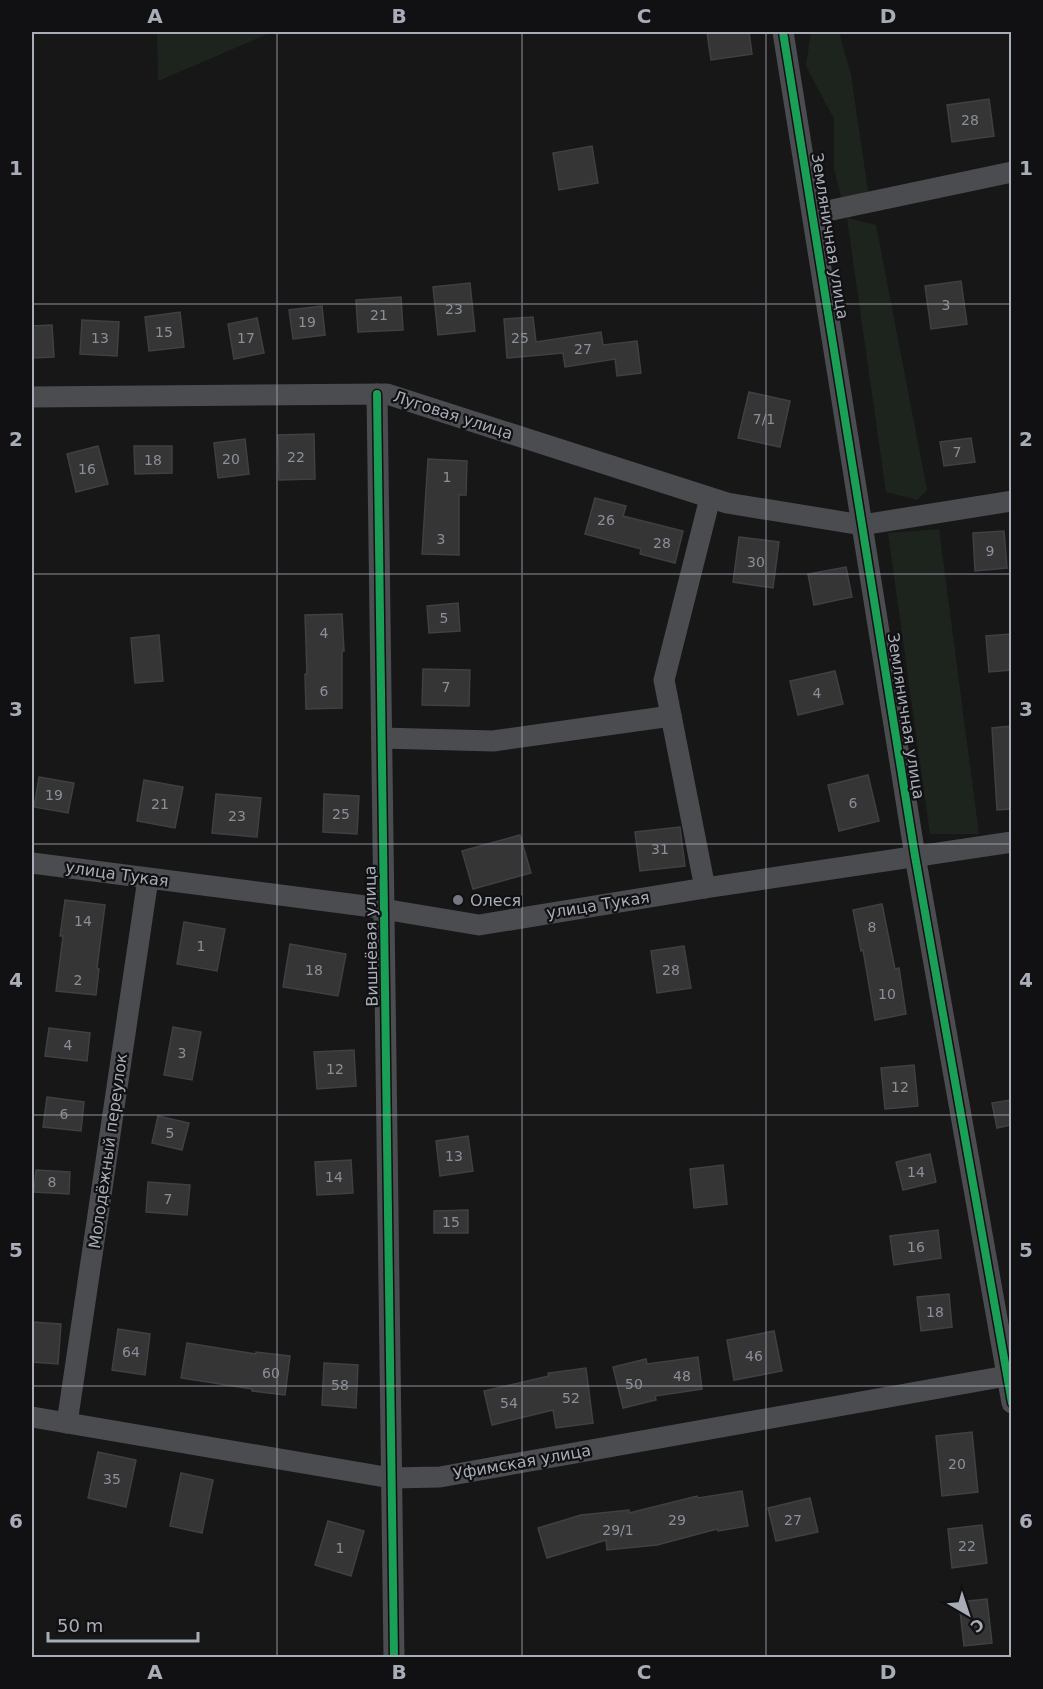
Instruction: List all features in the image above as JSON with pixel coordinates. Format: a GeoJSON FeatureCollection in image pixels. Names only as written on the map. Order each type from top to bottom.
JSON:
{"type":"FeatureCollection","features":[{"type":"Feature","properties":{"kind":"street","name":"Земляничная улица"},"geometry":{"type":"LineString","coordinates":[[783,32],[915,856],[1009,1375],[1011,1402]]}},
{"type":"Feature","properties":{"kind":"street"},"geometry":{"type":"LineString","coordinates":[[813,214],[1011,172]]}},
{"type":"Feature","properties":{"kind":"street","name":"Вишнёвая улица"},"geometry":{"type":"LineString","coordinates":[[377,394],[394,1658]]}},
{"type":"Feature","properties":{"kind":"street","name":"Луговая улица"},"geometry":{"type":"LineString","coordinates":[[32,397],[387,394],[727,503],[862,525],[1011,501]]}},
{"type":"Feature","properties":{"kind":"street"},"geometry":{"type":"LineString","coordinates":[[705,888],[664,680],[710,498]]}},
{"type":"Feature","properties":{"kind":"street"},"geometry":{"type":"LineString","coordinates":[[382,738],[493,741],[671,716]]}},
{"type":"Feature","properties":{"kind":"street","name":"улица Тукая"},"geometry":{"type":"LineString","coordinates":[[32,863],[384,909],[479,925],[1011,842]]}},
{"type":"Feature","properties":{"kind":"street","name":"Молодёжный переулок"},"geometry":{"type":"LineString","coordinates":[[68,1423],[148,879]]}},
{"type":"Feature","properties":{"kind":"street","name":"Уфимская улица"},"geometry":{"type":"LineString","coordinates":[[32,1417],[391,1478],[440,1477],[1009,1375]]}},
{"type":"Feature","properties":{"kind":"shaded area"},"geometry":{"type":"Polygon","coordinates":[[[157,32],[272,32],[158,81],[157,32]]]}},
{"type":"Feature","properties":{"kind":"shaded area"},"geometry":{"type":"Polygon","coordinates":[[[811,32],[839,32],[851,75],[869,198],[843,204],[834,169],[834,119],[806,66],[811,32]]]}},
{"type":"Feature","properties":{"kind":"shaded area"},"geometry":{"type":"Polygon","coordinates":[[[847,218],[876,225],[927,490],[917,500],[886,492],[847,218]]]}},
{"type":"Feature","properties":{"kind":"shaded area"},"geometry":{"type":"Polygon","coordinates":[[[939,529],[979,834],[930,834],[888,533],[939,529]]]}},
{"type":"Feature","properties":{"kind":"building"},"geometry":{"type":"Polygon","coordinates":[[[707,32],[749,32],[752,54],[711,60],[707,32]]]}},
{"type":"Feature","properties":{"kind":"building"},"geometry":{"type":"Polygon","coordinates":[[[989,99],[994,136],[952,142],[947,105],[989,99]]]}},
{"type":"Feature","properties":{"kind":"building"},"geometry":{"type":"Polygon","coordinates":[[[592,146],[598,183],[559,190],[553,153],[592,146]]]}},
{"type":"Feature","properties":{"kind":"building"},"geometry":{"type":"Polygon","coordinates":[[[961,281],[967,324],[931,329],[925,286],[961,281]]]}},
{"type":"Feature","properties":{"kind":"building"},"geometry":{"type":"Polygon","coordinates":[[[470,283],[475,331],[438,335],[433,287],[470,283]]]}},
{"type":"Feature","properties":{"kind":"building"},"geometry":{"type":"Polygon","coordinates":[[[401,297],[403,330],[358,332],[356,300],[401,297]]]}},
{"type":"Feature","properties":{"kind":"building"},"geometry":{"type":"Polygon","coordinates":[[[322,306],[325,335],[293,339],[289,310],[322,306]]]}},
{"type":"Feature","properties":{"kind":"building"},"geometry":{"type":"Polygon","coordinates":[[[180,312],[184,347],[149,351],[145,317],[180,312]]]}},
{"type":"Feature","properties":{"kind":"building"},"geometry":{"type":"Polygon","coordinates":[[[533,317],[536,342],[601,332],[603,345],[637,341],[641,373],[617,376],[615,359],[565,367],[563,353],[507,358],[504,319],[533,317]]]}},
{"type":"Feature","properties":{"kind":"building"},"geometry":{"type":"Polygon","coordinates":[[[257,318],[264,353],[234,359],[228,324],[257,318]]]}},
{"type":"Feature","properties":{"kind":"building"},"geometry":{"type":"Polygon","coordinates":[[[82,320],[119,322],[117,356],[80,354],[82,320]]]}},
{"type":"Feature","properties":{"kind":"building"},"geometry":{"type":"Polygon","coordinates":[[[52,325],[54,357],[32,358],[32,326],[52,325]]]}},
{"type":"Feature","properties":{"kind":"building"},"geometry":{"type":"Polygon","coordinates":[[[749,392],[790,401],[780,447],[738,438],[749,392]]]}},
{"type":"Feature","properties":{"kind":"building"},"geometry":{"type":"Polygon","coordinates":[[[314,434],[315,479],[279,480],[278,435],[314,434]]]}},
{"type":"Feature","properties":{"kind":"building"},"geometry":{"type":"Polygon","coordinates":[[[971,438],[975,462],[944,466],[940,442],[971,438]]]}},
{"type":"Feature","properties":{"kind":"building"},"geometry":{"type":"Polygon","coordinates":[[[245,439],[249,474],[218,478],[214,443],[245,439]]]}},
{"type":"Feature","properties":{"kind":"building"},"geometry":{"type":"Polygon","coordinates":[[[98,446],[108,484],[76,492],[67,454],[98,446]]]}},
{"type":"Feature","properties":{"kind":"building"},"geometry":{"type":"Polygon","coordinates":[[[134,446],[172,446],[172,473],[135,474],[134,446]]]}},
{"type":"Feature","properties":{"kind":"building"},"geometry":{"type":"Polygon","coordinates":[[[428,459],[467,461],[466,495],[459,495],[459,555],[422,554],[428,459]]]}},
{"type":"Feature","properties":{"kind":"building"},"geometry":{"type":"Polygon","coordinates":[[[595,498],[626,506],[623,516],[683,531],[675,563],[640,554],[641,549],[585,534],[595,498]]]}},
{"type":"Feature","properties":{"kind":"building"},"geometry":{"type":"Polygon","coordinates":[[[1004,531],[1007,568],[975,571],[973,533],[1004,531]]]}},
{"type":"Feature","properties":{"kind":"building"},"geometry":{"type":"Polygon","coordinates":[[[739,537],[779,542],[773,588],[733,582],[739,537]]]}},
{"type":"Feature","properties":{"kind":"building"},"geometry":{"type":"Polygon","coordinates":[[[846,567],[852,597],[814,605],[808,574],[846,567]]]}},
{"type":"Feature","properties":{"kind":"building"},"geometry":{"type":"Polygon","coordinates":[[[458,603],[460,631],[429,633],[427,606],[458,603]]]}},
{"type":"Feature","properties":{"kind":"building"},"geometry":{"type":"Polygon","coordinates":[[[342,614],[344,651],[342,651],[342,708],[306,709],[305,615],[342,614]]]}},
{"type":"Feature","properties":{"kind":"building"},"geometry":{"type":"Polygon","coordinates":[[[1011,634],[1011,670],[989,672],[986,636],[1011,634]]]}},
{"type":"Feature","properties":{"kind":"building"},"geometry":{"type":"Polygon","coordinates":[[[159,635],[163,681],[135,683],[131,638],[159,635]]]}},
{"type":"Feature","properties":{"kind":"building"},"geometry":{"type":"Polygon","coordinates":[[[423,669],[470,670],[469,706],[422,705],[423,669]]]}},
{"type":"Feature","properties":{"kind":"building"},"geometry":{"type":"Polygon","coordinates":[[[835,671],[843,704],[798,715],[790,681],[835,671]]]}},
{"type":"Feature","properties":{"kind":"building"},"geometry":{"type":"Polygon","coordinates":[[[1011,726],[1011,809],[997,810],[992,728],[1011,726]]]}},
{"type":"Feature","properties":{"kind":"building"},"geometry":{"type":"Polygon","coordinates":[[[868,775],[879,821],[839,831],[828,785],[868,775]]]}},
{"type":"Feature","properties":{"kind":"building"},"geometry":{"type":"Polygon","coordinates":[[[39,777],[74,783],[68,813],[34,807],[39,777]]]}},
{"type":"Feature","properties":{"kind":"building"},"geometry":{"type":"Polygon","coordinates":[[[144,780],[183,787],[175,828],[137,821],[144,780]]]}},
{"type":"Feature","properties":{"kind":"building"},"geometry":{"type":"Polygon","coordinates":[[[216,794],[261,798],[257,837],[212,833],[216,794]]]}},
{"type":"Feature","properties":{"kind":"building"},"geometry":{"type":"Polygon","coordinates":[[[324,794],[359,796],[357,834],[323,832],[324,794]]]}},
{"type":"Feature","properties":{"kind":"building"},"geometry":{"type":"Polygon","coordinates":[[[680,827],[685,866],[640,871],[635,832],[680,827]]]}},
{"type":"Feature","properties":{"kind":"building"},"geometry":{"type":"Polygon","coordinates":[[[520,835],[531,873],[473,889],[462,851],[520,835]]]}},
{"type":"Feature","properties":{"kind":"building"},"geometry":{"type":"Polygon","coordinates":[[[65,900],[105,905],[96,995],[56,991],[65,900]]]}},
{"type":"Feature","properties":{"kind":"building"},"geometry":{"type":"Polygon","coordinates":[[[882,904],[895,969],[899,968],[906,1014],[875,1020],[863,950],[861,951],[853,910],[882,904]]]}},
{"type":"Feature","properties":{"kind":"building"},"geometry":{"type":"Polygon","coordinates":[[[184,922],[225,929],[217,971],[177,964],[184,922]]]}},
{"type":"Feature","properties":{"kind":"building"},"geometry":{"type":"Polygon","coordinates":[[[290,944],[346,954],[338,996],[283,987],[290,944]]]}},
{"type":"Feature","properties":{"kind":"building"},"geometry":{"type":"Polygon","coordinates":[[[684,946],[691,988],[657,993],[651,951],[684,946]]]}},
{"type":"Feature","properties":{"kind":"building"},"geometry":{"type":"Polygon","coordinates":[[[173,1027],[201,1032],[192,1080],[164,1075],[173,1027]]]}},
{"type":"Feature","properties":{"kind":"building"},"geometry":{"type":"Polygon","coordinates":[[[49,1028],[90,1033],[87,1061],[45,1056],[49,1028]]]}},
{"type":"Feature","properties":{"kind":"building"},"geometry":{"type":"Polygon","coordinates":[[[354,1050],[356,1086],[317,1089],[314,1052],[354,1050]]]}},
{"type":"Feature","properties":{"kind":"building"},"geometry":{"type":"Polygon","coordinates":[[[914,1065],[918,1106],[885,1109],[881,1068],[914,1065]]]}},
{"type":"Feature","properties":{"kind":"building"},"geometry":{"type":"Polygon","coordinates":[[[47,1097],[84,1102],[81,1131],[43,1127],[47,1097]]]}},
{"type":"Feature","properties":{"kind":"building"},"geometry":{"type":"Polygon","coordinates":[[[1011,1100],[1011,1125],[997,1128],[992,1103],[1011,1100]]]}},
{"type":"Feature","properties":{"kind":"building"},"geometry":{"type":"Polygon","coordinates":[[[158,1116],[189,1123],[182,1150],[152,1143],[158,1116]]]}},
{"type":"Feature","properties":{"kind":"building"},"geometry":{"type":"Polygon","coordinates":[[[468,1136],[473,1171],[440,1176],[436,1141],[468,1136]]]}},
{"type":"Feature","properties":{"kind":"building"},"geometry":{"type":"Polygon","coordinates":[[[930,1154],[936,1182],[903,1190],[896,1162],[930,1154]]]}},
{"type":"Feature","properties":{"kind":"building"},"geometry":{"type":"Polygon","coordinates":[[[351,1160],[353,1193],[317,1195],[315,1162],[351,1160]]]}},
{"type":"Feature","properties":{"kind":"building"},"geometry":{"type":"Polygon","coordinates":[[[723,1165],[727,1204],[694,1208],[690,1169],[723,1165]]]}},
{"type":"Feature","properties":{"kind":"building"},"geometry":{"type":"Polygon","coordinates":[[[36,1170],[70,1172],[69,1194],[34,1192],[36,1170]]]}},
{"type":"Feature","properties":{"kind":"building"},"geometry":{"type":"Polygon","coordinates":[[[148,1182],[190,1185],[187,1215],[146,1212],[148,1182]]]}},
{"type":"Feature","properties":{"kind":"building"},"geometry":{"type":"Polygon","coordinates":[[[468,1210],[468,1233],[434,1233],[434,1211],[468,1210]]]}},
{"type":"Feature","properties":{"kind":"building"},"geometry":{"type":"Polygon","coordinates":[[[938,1230],[941,1258],[894,1265],[890,1236],[938,1230]]]}},
{"type":"Feature","properties":{"kind":"building"},"geometry":{"type":"Polygon","coordinates":[[[949,1294],[952,1327],[921,1331],[917,1297],[949,1294]]]}},
{"type":"Feature","properties":{"kind":"building"},"geometry":{"type":"Polygon","coordinates":[[[32,1322],[61,1324],[58,1364],[32,1362],[32,1322]]]}},
{"type":"Feature","properties":{"kind":"building"},"geometry":{"type":"Polygon","coordinates":[[[118,1329],[150,1334],[145,1375],[112,1370],[118,1329]]]}},
{"type":"Feature","properties":{"kind":"building"},"geometry":{"type":"Polygon","coordinates":[[[774,1331],[782,1371],[734,1380],[727,1340],[774,1331]]]}},
{"type":"Feature","properties":{"kind":"building"},"geometry":{"type":"Polygon","coordinates":[[[187,1343],[256,1354],[256,1352],[290,1356],[285,1395],[181,1378],[187,1343]]]}},
{"type":"Feature","properties":{"kind":"building"},"geometry":{"type":"Polygon","coordinates":[[[698,1357],[702,1389],[655,1396],[656,1400],[623,1408],[613,1367],[646,1359],[647,1364],[698,1357]]]}},
{"type":"Feature","properties":{"kind":"building"},"geometry":{"type":"Polygon","coordinates":[[[324,1363],[358,1365],[356,1408],[322,1405],[324,1363]]]}},
{"type":"Feature","properties":{"kind":"building"},"geometry":{"type":"Polygon","coordinates":[[[586,1368],[593,1423],[556,1428],[553,1410],[492,1425],[484,1391],[549,1376],[548,1373],[586,1368]]]}},
{"type":"Feature","properties":{"kind":"building"},"geometry":{"type":"Polygon","coordinates":[[[972,1432],[978,1492],[942,1496],[936,1436],[972,1432]]]}},
{"type":"Feature","properties":{"kind":"building"},"geometry":{"type":"Polygon","coordinates":[[[98,1452],[136,1460],[126,1507],[88,1498],[98,1452]]]}},
{"type":"Feature","properties":{"kind":"building"},"geometry":{"type":"Polygon","coordinates":[[[181,1473],[213,1480],[202,1533],[170,1526],[181,1473]]]}},
{"type":"Feature","properties":{"kind":"building"},"geometry":{"type":"Polygon","coordinates":[[[742,1491],[748,1526],[718,1531],[717,1529],[657,1545],[607,1550],[606,1540],[547,1558],[538,1528],[581,1515],[629,1510],[629,1513],[697,1496],[698,1498],[742,1491]]]}},
{"type":"Feature","properties":{"kind":"building"},"geometry":{"type":"Polygon","coordinates":[[[810,1498],[818,1532],[776,1541],[768,1508],[810,1498]]]}},
{"type":"Feature","properties":{"kind":"building"},"geometry":{"type":"Polygon","coordinates":[[[328,1521],[364,1531],[351,1576],[315,1565],[328,1521]]]}},
{"type":"Feature","properties":{"kind":"building"},"geometry":{"type":"Polygon","coordinates":[[[982,1525],[987,1563],[952,1568],[948,1529],[982,1525]]]}},
{"type":"Feature","properties":{"kind":"building"},"geometry":{"type":"Polygon","coordinates":[[[987,1599],[992,1643],[964,1646],[959,1602],[987,1599]]]}},
{"type":"Feature","properties":{"kind":"cycle path"},"geometry":{"type":"LineString","coordinates":[[783,32],[915,856],[1012,1403]]}},
{"type":"Feature","properties":{"kind":"cycle path"},"geometry":{"type":"LineString","coordinates":[[377,394],[394,1658]]}},
{"type":"Feature","properties":{"kind":"place","name":"Олеся"},"geometry":{"type":"Point","coordinates":[458,900]}}]}
